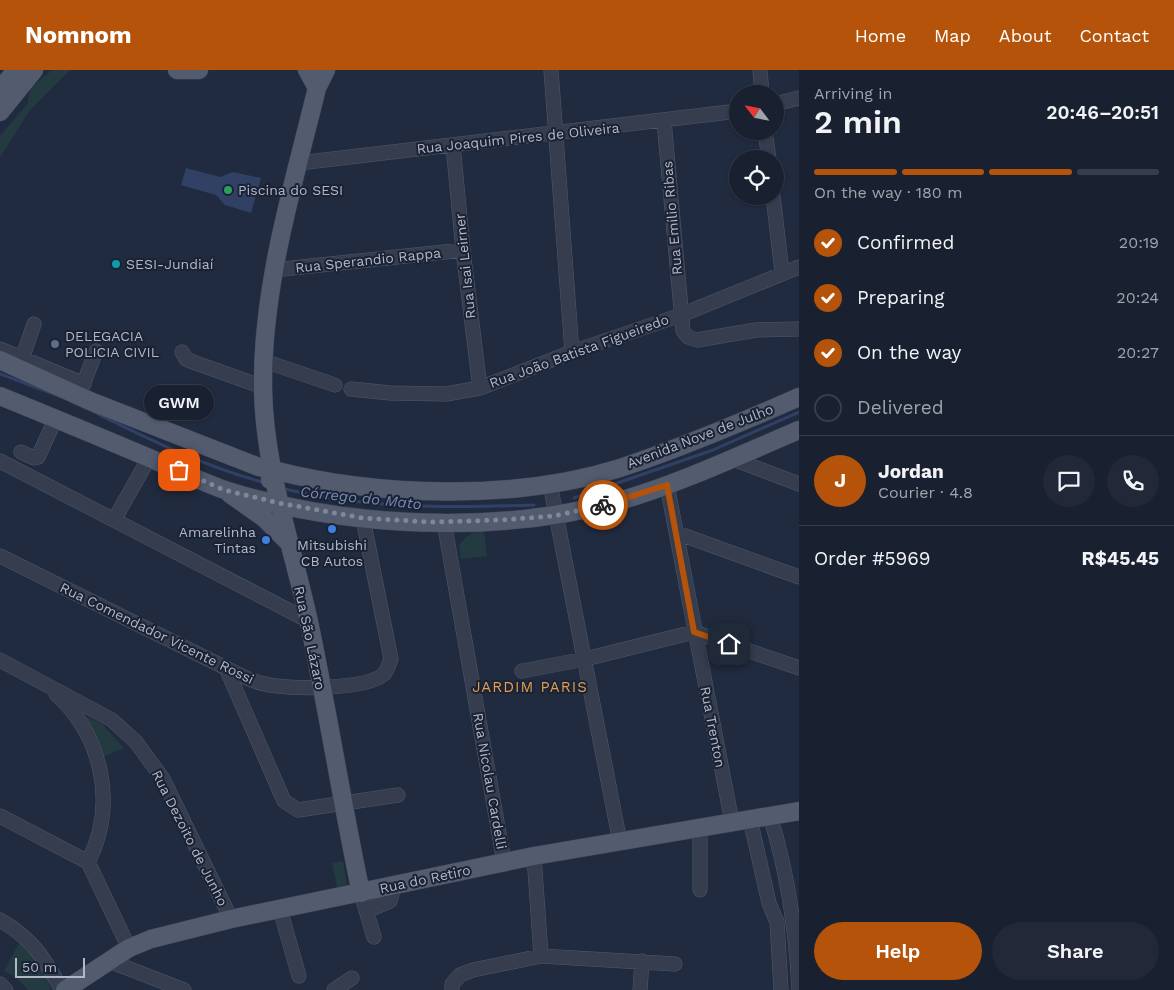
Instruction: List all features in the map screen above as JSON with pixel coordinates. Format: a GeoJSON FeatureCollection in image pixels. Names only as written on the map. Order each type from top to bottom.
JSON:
{"type":"FeatureCollection","features":[{"type":"Feature","properties":{"kind":"main road"},"geometry":{"type":"LineString","coordinates":[[0,90],[16,70]]}},
{"type":"Feature","properties":{"kind":"main road"},"geometry":{"type":"LineString","coordinates":[[0,112],[34,70]]}},
{"type":"Feature","properties":{"kind":"main road"},"geometry":{"type":"LineString","coordinates":[[177,70],[199,70]]}},
{"type":"Feature","properties":{"kind":"main road"},"geometry":{"type":"LineString","coordinates":[[307,70],[316,88]]}},
{"type":"Feature","properties":{"kind":"main road","name":"Rua São Lázaro"},"geometry":{"type":"LineString","coordinates":[[326,70],[316,88],[273,270],[263,387],[265,430],[273,488],[309,622],[342,804],[361,893]]}},
{"type":"Feature","properties":{"kind":"main road","name":"Avenida Nove de Julho"},"geometry":{"type":"LineString","coordinates":[[0,360],[20,363],[252,464],[273,488],[363,518],[444,522],[555,512],[617,501],[667,485],[799,430]]}},
{"type":"Feature","properties":{"kind":"main road","name":"Avenida Nove de Julho"},"geometry":{"type":"LineString","coordinates":[[0,396],[224,490],[273,488],[306,478],[370,488],[441,492],[551,489],[619,468],[718,433],[799,397]]}},
{"type":"Feature","properties":{"kind":"main road"},"geometry":{"type":"LineString","coordinates":[[252,464],[265,430]]}},
{"type":"Feature","properties":{"kind":"main road"},"geometry":{"type":"LineString","coordinates":[[224,490],[264,518],[289,543]]}},
{"type":"Feature","properties":{"kind":"main road","name":"Rua do Retiro"},"geometry":{"type":"LineString","coordinates":[[64,990],[129,948],[151,939],[231,919],[534,856],[799,811]]}},
{"type":"Feature","properties":{"kind":"street"},"geometry":{"type":"LineString","coordinates":[[551,70],[572,352]]}},
{"type":"Feature","properties":{"kind":"street"},"geometry":{"type":"LineString","coordinates":[[760,70],[761,85]]}},
{"type":"Feature","properties":{"kind":"street"},"geometry":{"type":"LineString","coordinates":[[784,102],[799,98]]}},
{"type":"Feature","properties":{"kind":"street","name":"Rua Joaquim Pires de Oliveira"},"geometry":{"type":"LineString","coordinates":[[298,163],[664,122],[729,112]]}},
{"type":"Feature","properties":{"kind":"street","name":"Rua Emílio Ribas"},"geometry":{"type":"LineString","coordinates":[[664,122],[684,331],[688,337],[698,340],[756,330],[799,329]]}},
{"type":"Feature","properties":{"kind":"street","name":"Rua Isai Leirner"},"geometry":{"type":"LineString","coordinates":[[453,145],[462,250],[480,388]]}},
{"type":"Feature","properties":{"kind":"street"},"geometry":{"type":"LineString","coordinates":[[774,205],[782,272]]}},
{"type":"Feature","properties":{"kind":"street","name":"Rua Sperandio Rappa"},"geometry":{"type":"LineString","coordinates":[[273,270],[462,250]]}},
{"type":"Feature","properties":{"kind":"street","name":"Rua João Batista Figueiredo"},"geometry":{"type":"LineString","coordinates":[[351,389],[390,394],[446,394],[480,388],[572,352],[681,315],[782,272],[799,267]]}},
{"type":"Feature","properties":{"kind":"street"},"geometry":{"type":"LineString","coordinates":[[0,349],[20,363],[34,324]]}},
{"type":"Feature","properties":{"kind":"street"},"geometry":{"type":"LineString","coordinates":[[81,390],[96,352]]}},
{"type":"Feature","properties":{"kind":"street"},"geometry":{"type":"LineString","coordinates":[[182,352],[186,359],[263,387]]}},
{"type":"Feature","properties":{"kind":"street"},"geometry":{"type":"LineString","coordinates":[[264,361],[335,385]]}},
{"type":"Feature","properties":{"kind":"street"},"geometry":{"type":"LineString","coordinates":[[21,452],[34,458],[38,457],[56,418]]}},
{"type":"Feature","properties":{"kind":"street"},"geometry":{"type":"LineString","coordinates":[[114,520],[149,458]]}},
{"type":"Feature","properties":{"kind":"street"},"geometry":{"type":"LineString","coordinates":[[732,459],[799,484]]}},
{"type":"Feature","properties":{"kind":"street"},"geometry":{"type":"LineString","coordinates":[[0,461],[309,622]]}},
{"type":"Feature","properties":{"kind":"street","name":"Rua Trenton"},"geometry":{"type":"LineString","coordinates":[[667,485],[732,822]]}},
{"type":"Feature","properties":{"kind":"street"},"geometry":{"type":"LineString","coordinates":[[551,489],[620,842]]}},
{"type":"Feature","properties":{"kind":"street","name":"Rua Comendador Vicente Rossi"},"geometry":{"type":"LineString","coordinates":[[0,556],[226,668],[263,684],[287,688],[320,688],[372,680],[385,673],[390,660],[363,518]]}},
{"type":"Feature","properties":{"kind":"street","name":"Rua Nicolau Cardelli"},"geometry":{"type":"LineString","coordinates":[[444,522],[504,862]]}},
{"type":"Feature","properties":{"kind":"street"},"geometry":{"type":"LineString","coordinates":[[677,533],[799,577]]}},
{"type":"Feature","properties":{"kind":"street"},"geometry":{"type":"LineString","coordinates":[[522,671],[585,659],[694,632],[799,668]]}},
{"type":"Feature","properties":{"kind":"street","name":"Rua Dezoito de Junho"},"geometry":{"type":"LineString","coordinates":[[0,660],[39,679],[112,720],[136,742],[163,779],[231,919]]}},
{"type":"Feature","properties":{"kind":"street"},"geometry":{"type":"LineString","coordinates":[[226,668],[284,801],[298,810],[398,795]]}},
{"type":"Feature","properties":{"kind":"street"},"geometry":{"type":"LineString","coordinates":[[39,679],[65,702],[80,723],[97,754],[102,773],[104,793],[102,824],[96,847],[88,862]]}},
{"type":"Feature","properties":{"kind":"street"},"geometry":{"type":"LineString","coordinates":[[0,816],[88,862],[129,948]]}},
{"type":"Feature","properties":{"kind":"street"},"geometry":{"type":"LineString","coordinates":[[770,816],[788,888],[799,990]]}},
{"type":"Feature","properties":{"kind":"street"},"geometry":{"type":"LineString","coordinates":[[750,819],[768,902],[777,922],[781,990]]}},
{"type":"Feature","properties":{"kind":"street"},"geometry":{"type":"LineString","coordinates":[[700,828],[700,890]]}},
{"type":"Feature","properties":{"kind":"street"},"geometry":{"type":"LineString","coordinates":[[534,856],[541,956]]}},
{"type":"Feature","properties":{"kind":"street"},"geometry":{"type":"LineString","coordinates":[[366,911],[390,901],[394,886]]}},
{"type":"Feature","properties":{"kind":"street"},"geometry":{"type":"LineString","coordinates":[[361,893],[374,937]]}},
{"type":"Feature","properties":{"kind":"street"},"geometry":{"type":"LineString","coordinates":[[280,909],[299,976]]}},
{"type":"Feature","properties":{"kind":"street"},"geometry":{"type":"LineString","coordinates":[[0,920],[21,932],[33,944],[64,990]]}},
{"type":"Feature","properties":{"kind":"street"},"geometry":{"type":"LineString","coordinates":[[777,922],[793,922]]}},
{"type":"Feature","properties":{"kind":"street"},"geometry":{"type":"LineString","coordinates":[[452,990],[452,984],[460,975],[473,970],[541,956],[675,964]]}},
{"type":"Feature","properties":{"kind":"street"},"geometry":{"type":"LineString","coordinates":[[109,961],[184,990]]}},
{"type":"Feature","properties":{"kind":"street"},"geometry":{"type":"LineString","coordinates":[[640,990],[642,961]]}},
{"type":"Feature","properties":{"kind":"street"},"geometry":{"type":"LineString","coordinates":[[334,990],[352,978]]}},
{"type":"Feature","properties":{"kind":"street"},"geometry":{"type":"LineString","coordinates":[[0,984],[6,990]]}},
{"type":"Feature","properties":{"kind":"green space"},"geometry":{"type":"Polygon","coordinates":[[[52,70],[70,70],[31,109],[0,157],[0,136],[28,103],[28,97],[32,88],[52,70]]]}},
{"type":"Feature","properties":{"kind":"green space"},"geometry":{"type":"Polygon","coordinates":[[[475,532],[484,532],[487,556],[461,559],[459,545],[466,537],[475,532]]]}},
{"type":"Feature","properties":{"kind":"green space"},"geometry":{"type":"Polygon","coordinates":[[[83,715],[102,724],[124,748],[103,757],[81,716],[83,715]]]}},
{"type":"Feature","properties":{"kind":"green space"},"geometry":{"type":"Polygon","coordinates":[[[343,861],[347,885],[337,887],[332,863],[343,861]]]}},
{"type":"Feature","properties":{"kind":"green space"},"geometry":{"type":"Polygon","coordinates":[[[19,943],[38,964],[46,976],[51,990],[28,990],[18,979],[4,971],[19,943]]]}},
{"type":"Feature","properties":{"kind":"water","name":"Piscina do SESI"},"geometry":{"type":"Polygon","coordinates":[[[186,168],[220,177],[233,172],[261,178],[251,213],[225,205],[216,195],[181,185],[186,168]]]}},
{"type":"Feature","properties":{"kind":"waterway","name":"Córrego do Mato"},"geometry":{"type":"LineString","coordinates":[[0,374],[59,396]]}},
{"type":"Feature","properties":{"kind":"waterway","name":"Córrego do Mato"},"geometry":{"type":"LineString","coordinates":[[92,411],[199,461],[266,483]]}},
{"type":"Feature","properties":{"kind":"waterway","name":"Córrego do Mato"},"geometry":{"type":"LineString","coordinates":[[574,498],[713,450],[799,412]]}},
{"type":"Feature","properties":{"kind":"waterway","name":"Córrego do Mato"},"geometry":{"type":"LineString","coordinates":[[281,488],[343,500],[407,506],[471,507],[534,505]]}},
{"type":"Feature","properties":{"kind":"way so far"},"geometry":{"type":"LineString","coordinates":[[179,470],[224,490],[279,503],[363,518],[414,522],[500,520],[554,516],[603,505]]}},
{"type":"Feature","properties":{"kind":"place","name":"Piscina do SESI"},"geometry":{"type":"Point","coordinates":[228,190]}},
{"type":"Feature","properties":{"kind":"place","name":"SESI-Jundiaí"},"geometry":{"type":"Point","coordinates":[116,264]}},
{"type":"Feature","properties":{"kind":"place","name":"DELEGACIA POLICIA CIVIL"},"geometry":{"type":"Point","coordinates":[55,344]}},
{"type":"Feature","properties":{"kind":"place","name":"GWM"},"geometry":{"type":"Point","coordinates":[179,470]}},
{"type":"Feature","properties":{"kind":"place","name":"Mitsubishi CB Autos"},"geometry":{"type":"Point","coordinates":[332,529]}},
{"type":"Feature","properties":{"kind":"place","name":"Amarelinha Tintas"},"geometry":{"type":"Point","coordinates":[266,540]}},
{"type":"Feature","properties":{"kind":"district","name":"JARDIM PARIS"},"geometry":{"type":"Point","coordinates":[530,687]}},
{"type":"Feature","properties":{"kind":"route"},"geometry":{"type":"LineString","coordinates":[[603,505],[667,485],[694,632],[729,644]]}}]}
